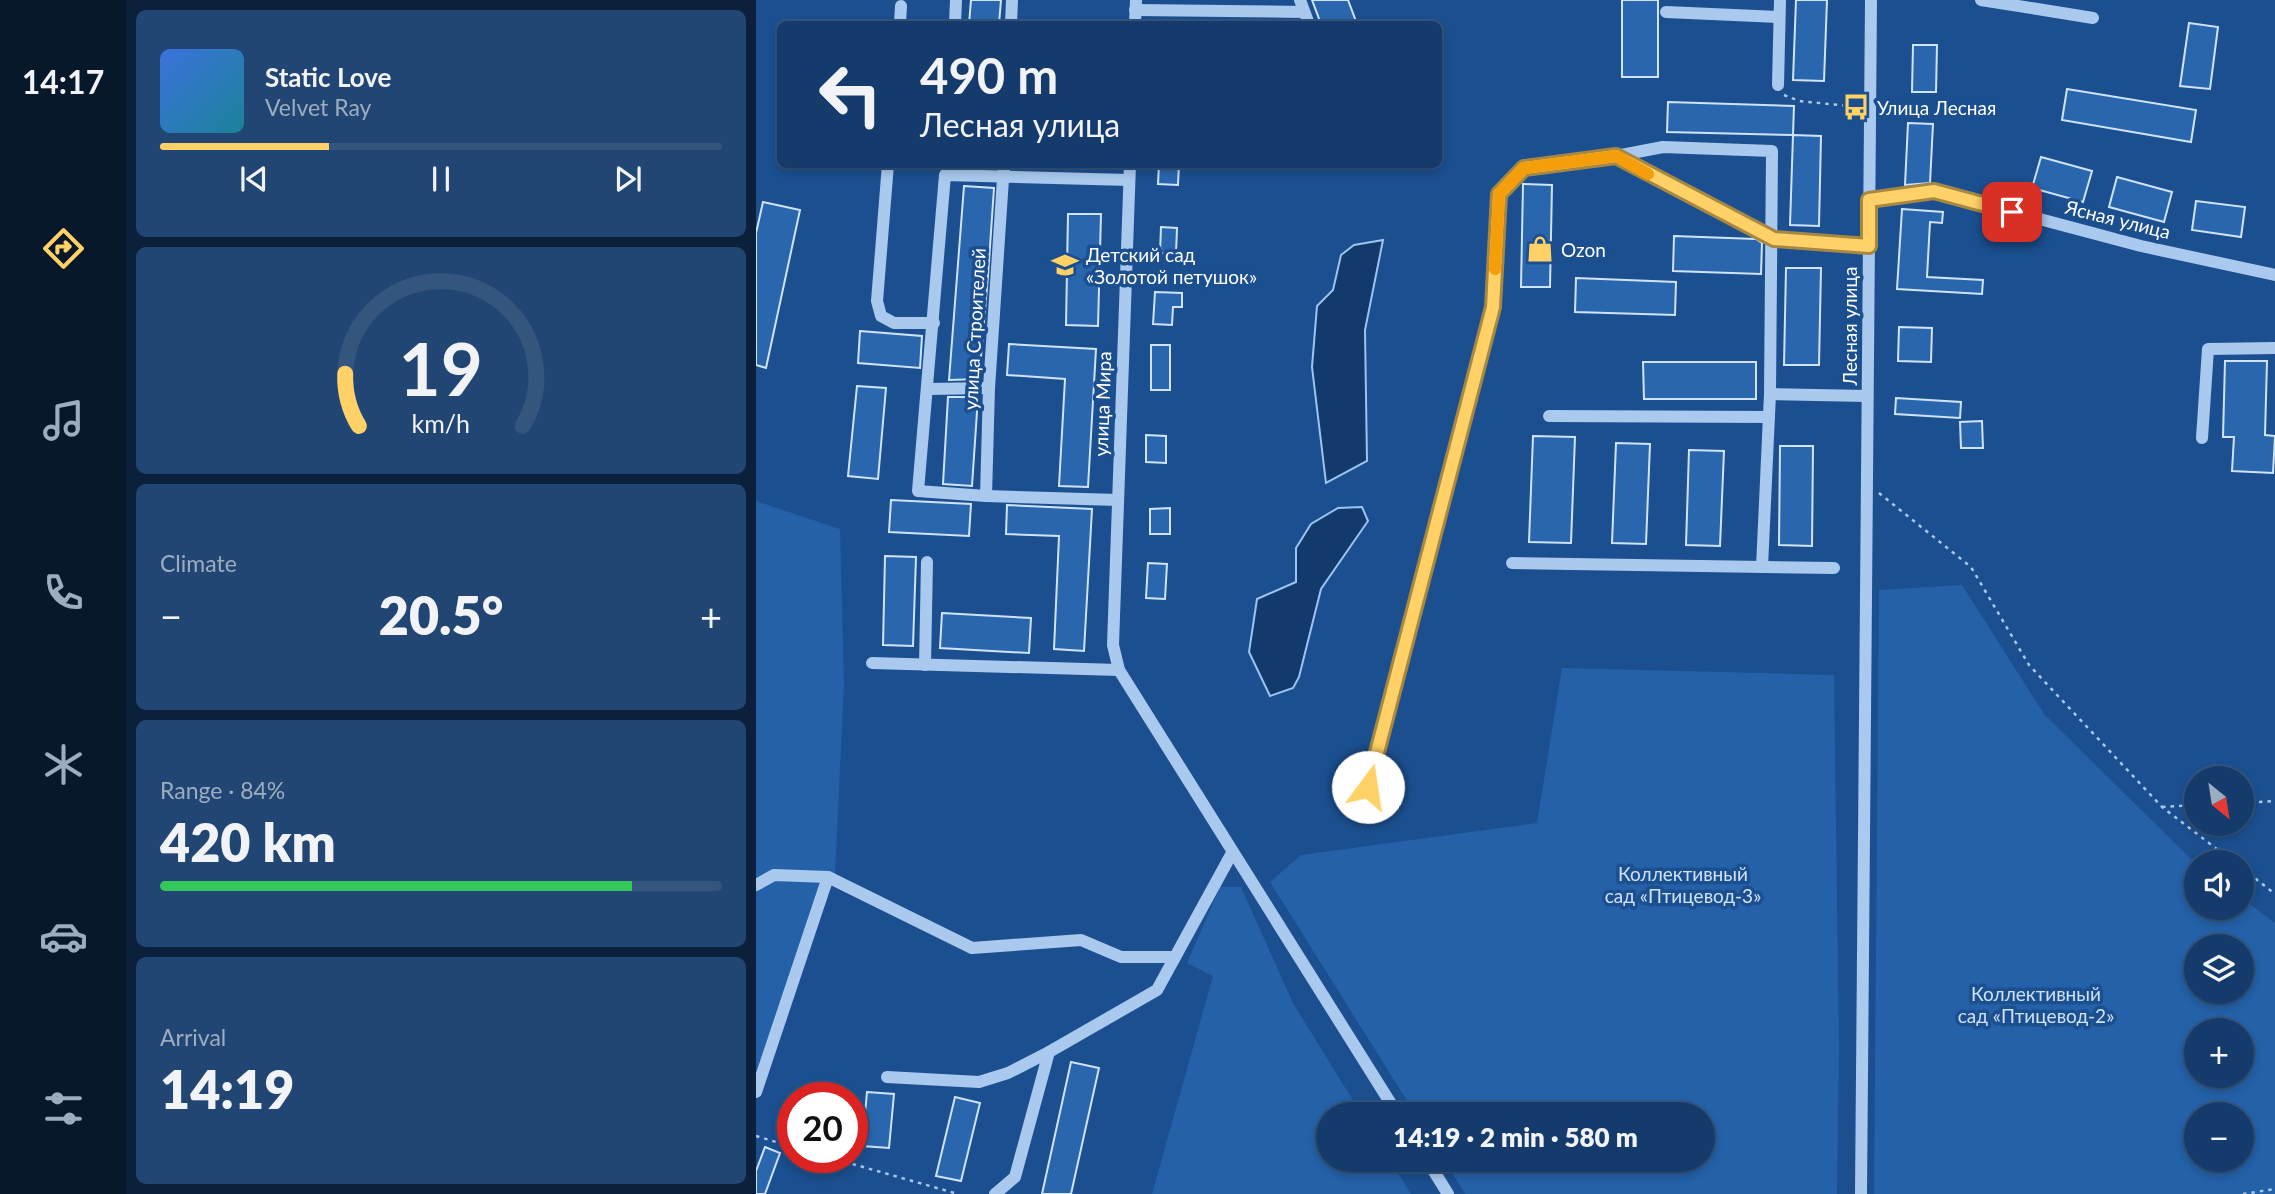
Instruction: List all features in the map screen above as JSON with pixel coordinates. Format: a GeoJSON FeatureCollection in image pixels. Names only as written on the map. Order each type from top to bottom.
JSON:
{"type":"FeatureCollection","features":[{"type":"Feature","properties":{"kind":"street"},"geometry":{"type":"LineString","coordinates":[[955,21],[956,0]]}},
{"type":"Feature","properties":{"kind":"street"},"geometry":{"type":"LineString","coordinates":[[1010,21],[1012,0]]}},
{"type":"Feature","properties":{"kind":"street"},"geometry":{"type":"LineString","coordinates":[[1778,85],[1780,0]]}},
{"type":"Feature","properties":{"kind":"street","name":"Лесная улица"},"geometry":{"type":"LineString","coordinates":[[1861,1194],[1871,0]]}},
{"type":"Feature","properties":{"kind":"street"},"geometry":{"type":"LineString","coordinates":[[1981,0],[2093,18]]}},
{"type":"Feature","properties":{"kind":"street"},"geometry":{"type":"LineString","coordinates":[[1136,5],[1305,12]]}},
{"type":"Feature","properties":{"kind":"street"},"geometry":{"type":"LineString","coordinates":[[900,21],[901,6]]}},
{"type":"Feature","properties":{"kind":"street"},"geometry":{"type":"LineString","coordinates":[[1666,12],[1779,17]]}},
{"type":"Feature","properties":{"kind":"street"},"geometry":{"type":"LineString","coordinates":[[1368,787],[1493,307],[1499,194],[1524,168],[1663,147],[1773,151],[1770,394],[1762,567]]}},
{"type":"Feature","properties":{"kind":"street"},"geometry":{"type":"LineString","coordinates":[[1616,156],[1774,239],[1869,246]]}},
{"type":"Feature","properties":{"kind":"street"},"geometry":{"type":"LineString","coordinates":[[888,168],[877,301],[881,316],[894,323],[934,323]]}},
{"type":"Feature","properties":{"kind":"street","name":"улица Мира"},"geometry":{"type":"LineString","coordinates":[[1130,168],[1113,645],[1119,670],[1390,1102]]}},
{"type":"Feature","properties":{"kind":"street"},"geometry":{"type":"LineString","coordinates":[[1118,500],[918,491],[946,175],[1003,170],[1129,180]]}},
{"type":"Feature","properties":{"kind":"street","name":"улица Строителей"},"geometry":{"type":"LineString","coordinates":[[986,496],[989,388],[1003,170]]}},
{"type":"Feature","properties":{"kind":"street","name":"Ясная улица"},"geometry":{"type":"LineString","coordinates":[[1869,200],[1934,191],[2141,246],[2275,275]]}},
{"type":"Feature","properties":{"kind":"street"},"geometry":{"type":"LineString","coordinates":[[2202,438],[2208,349],[2275,348]]}},
{"type":"Feature","properties":{"kind":"street"},"geometry":{"type":"LineString","coordinates":[[928,388],[989,388]]}},
{"type":"Feature","properties":{"kind":"street"},"geometry":{"type":"LineString","coordinates":[[1770,394],[1867,397]]}},
{"type":"Feature","properties":{"kind":"street"},"geometry":{"type":"LineString","coordinates":[[1549,415],[1769,417]]}},
{"type":"Feature","properties":{"kind":"street"},"geometry":{"type":"LineString","coordinates":[[925,665],[927,562]]}},
{"type":"Feature","properties":{"kind":"street"},"geometry":{"type":"LineString","coordinates":[[1512,563],[1834,568]]}},
{"type":"Feature","properties":{"kind":"street"},"geometry":{"type":"LineString","coordinates":[[872,663],[1119,670]]}},
{"type":"Feature","properties":{"kind":"street"},"geometry":{"type":"LineString","coordinates":[[887,1077],[979,1082],[1008,1073],[1157,990],[1232,853]]}},
{"type":"Feature","properties":{"kind":"street"},"geometry":{"type":"LineString","coordinates":[[756,885],[774,874],[828,877],[972,948],[1081,940],[1121,957],[1175,957]]}},
{"type":"Feature","properties":{"kind":"street"},"geometry":{"type":"LineString","coordinates":[[756,1092],[828,877]]}},
{"type":"Feature","properties":{"kind":"street"},"geometry":{"type":"LineString","coordinates":[[995,1194],[1015,1177],[1049,1052]]}},
{"type":"Feature","properties":{"kind":"street"},"geometry":{"type":"LineString","coordinates":[[1434,1172],[1448,1194]]}},
{"type":"Feature","properties":{"kind":"path"},"geometry":{"type":"LineString","coordinates":[[1778,85],[1784,95],[1799,101],[1870,108]]}},
{"type":"Feature","properties":{"kind":"path"},"geometry":{"type":"LineString","coordinates":[[1867,483],[1970,567],[2029,665],[2162,807],[2218,850]]}},
{"type":"Feature","properties":{"kind":"path"},"geometry":{"type":"LineString","coordinates":[[2254,802],[2275,801]]}},
{"type":"Feature","properties":{"kind":"path"},"geometry":{"type":"LineString","coordinates":[[2162,807],[2184,806]]}},
{"type":"Feature","properties":{"kind":"path"},"geometry":{"type":"LineString","coordinates":[[2254,877],[2275,894]]}},
{"type":"Feature","properties":{"kind":"path"},"geometry":{"type":"LineString","coordinates":[[756,1136],[777,1142]]}},
{"type":"Feature","properties":{"kind":"path"},"geometry":{"type":"LineString","coordinates":[[868,1168],[958,1194]]}},
{"type":"Feature","properties":{"kind":"path"},"geometry":{"type":"LineString","coordinates":[[2244,1194],[2275,1189]]}},
{"type":"Feature","properties":{"kind":"green space"},"geometry":{"type":"Polygon","coordinates":[[[756,501],[840,529],[844,683],[835,874],[756,1092],[756,501]]]}},
{"type":"Feature","properties":{"kind":"green space","name":"Коллективный сад «Птицевод-2»"},"geometry":{"type":"Polygon","coordinates":[[[1962,585],[2044,714],[2184,852],[2184,920],[2254,920],[2254,907],[2275,923],[2275,1194],[1874,1194],[1879,590],[1962,585]]]}},
{"type":"Feature","properties":{"kind":"green space","name":"Коллективный сад «Птицевод-3»"},"geometry":{"type":"Polygon","coordinates":[[[1562,668],[1834,675],[1839,1048],[1837,1194],[1465,1194],[1451,1172],[1715,1172],[1715,1102],[1408,1102],[1270,882],[1301,855],[1537,823],[1562,668]]]}},
{"type":"Feature","properties":{"kind":"green space"},"geometry":{"type":"Polygon","coordinates":[[[1220,887],[1241,887],[1293,1003],[1354,1102],[1316,1102],[1316,1172],[1397,1172],[1411,1194],[1152,1194],[1213,976],[1187,963],[1220,887]]]}},
{"type":"Feature","properties":{"kind":"shaded area"},"geometry":{"type":"Polygon","coordinates":[[[1383,240],[1365,330],[1367,461],[1326,483],[1312,367],[1317,306],[1333,290],[1341,255],[1354,245],[1383,240]]]}},
{"type":"Feature","properties":{"kind":"shaded area"},"geometry":{"type":"Polygon","coordinates":[[[1362,507],[1368,521],[1321,589],[1299,677],[1293,688],[1270,696],[1249,652],[1257,599],[1296,582],[1296,548],[1311,524],[1338,508],[1362,507]]]}},
{"type":"Feature","properties":{"kind":"building"},"geometry":{"type":"Polygon","coordinates":[[[971,0],[1001,0],[999,21],[969,21],[971,0]]]}},
{"type":"Feature","properties":{"kind":"building"},"geometry":{"type":"Polygon","coordinates":[[[1312,0],[1348,0],[1356,21],[1320,21],[1312,0]]]}},
{"type":"Feature","properties":{"kind":"building"},"geometry":{"type":"Polygon","coordinates":[[[1622,0],[1658,0],[1658,77],[1622,77],[1622,0]]]}},
{"type":"Feature","properties":{"kind":"building"},"geometry":{"type":"Polygon","coordinates":[[[1796,0],[1827,0],[1824,81],[1793,80],[1796,0]]]}},
{"type":"Feature","properties":{"kind":"building"},"geometry":{"type":"Polygon","coordinates":[[[2189,23],[2218,27],[2210,89],[2180,86],[2189,23]]]}},
{"type":"Feature","properties":{"kind":"building"},"geometry":{"type":"Polygon","coordinates":[[[1913,45],[1937,45],[1936,92],[1912,92],[1913,45]]]}},
{"type":"Feature","properties":{"kind":"building"},"geometry":{"type":"Polygon","coordinates":[[[2067,89],[2196,110],[2191,142],[2062,120],[2067,89]]]}},
{"type":"Feature","properties":{"kind":"building"},"geometry":{"type":"Polygon","coordinates":[[[1668,102],[1794,106],[1793,135],[1667,132],[1668,102]]]}},
{"type":"Feature","properties":{"kind":"building"},"geometry":{"type":"Polygon","coordinates":[[[1908,123],[1933,124],[1930,183],[1905,185],[1908,123]]]}},
{"type":"Feature","properties":{"kind":"building"},"geometry":{"type":"Polygon","coordinates":[[[1793,135],[1821,136],[1819,226],[1790,225],[1793,135]]]}},
{"type":"Feature","properties":{"kind":"building"},"geometry":{"type":"Polygon","coordinates":[[[2041,157],[2092,171],[2083,202],[2032,188],[2041,157]]]}},
{"type":"Feature","properties":{"kind":"building"},"geometry":{"type":"Polygon","coordinates":[[[1159,168],[1179,168],[1178,185],[1158,184],[1159,168]]]}},
{"type":"Feature","properties":{"kind":"building"},"geometry":{"type":"Polygon","coordinates":[[[2117,177],[2172,192],[2164,222],[2109,207],[2117,177]]]}},
{"type":"Feature","properties":{"kind":"building"},"geometry":{"type":"Polygon","coordinates":[[[1523,184],[1552,185],[1550,287],[1521,287],[1523,184]]]}},
{"type":"Feature","properties":{"kind":"building"},"geometry":{"type":"Polygon","coordinates":[[[964,186],[994,188],[988,276],[979,379],[949,380],[964,186]]]}},
{"type":"Feature","properties":{"kind":"building"},"geometry":{"type":"Polygon","coordinates":[[[2196,201],[2245,207],[2241,237],[2192,230],[2196,201]]]}},
{"type":"Feature","properties":{"kind":"building"},"geometry":{"type":"Polygon","coordinates":[[[763,202],[800,210],[766,368],[756,365],[756,233],[763,202]]]}},
{"type":"Feature","properties":{"kind":"building"},"geometry":{"type":"Polygon","coordinates":[[[1902,209],[1943,212],[1942,223],[1930,222],[1927,277],[1983,280],[1982,294],[1897,289],[1902,209]]]}},
{"type":"Feature","properties":{"kind":"building"},"geometry":{"type":"Polygon","coordinates":[[[1068,214],[1101,214],[1098,326],[1066,325],[1068,214]]]}},
{"type":"Feature","properties":{"kind":"building"},"geometry":{"type":"Polygon","coordinates":[[[1161,227],[1177,228],[1176,254],[1160,253],[1161,227]]]}},
{"type":"Feature","properties":{"kind":"building"},"geometry":{"type":"Polygon","coordinates":[[[1674,236],[1756,239],[1762,243],[1761,274],[1673,271],[1674,236]]]}},
{"type":"Feature","properties":{"kind":"building"},"geometry":{"type":"Polygon","coordinates":[[[1786,268],[1821,268],[1819,365],[1784,365],[1786,268]]]}},
{"type":"Feature","properties":{"kind":"building"},"geometry":{"type":"Polygon","coordinates":[[[1576,278],[1676,282],[1675,315],[1575,312],[1576,278]]]}},
{"type":"Feature","properties":{"kind":"building"},"geometry":{"type":"Polygon","coordinates":[[[1155,292],[1182,293],[1182,307],[1173,307],[1172,325],[1153,324],[1155,292]]]}},
{"type":"Feature","properties":{"kind":"building"},"geometry":{"type":"Polygon","coordinates":[[[1899,327],[1932,328],[1931,362],[1898,361],[1899,327]]]}},
{"type":"Feature","properties":{"kind":"building"},"geometry":{"type":"Polygon","coordinates":[[[860,331],[922,336],[920,368],[858,363],[860,331]]]}},
{"type":"Feature","properties":{"kind":"building"},"geometry":{"type":"Polygon","coordinates":[[[1009,344],[1096,349],[1088,487],[1059,486],[1065,379],[1007,375],[1009,344]]]}},
{"type":"Feature","properties":{"kind":"building"},"geometry":{"type":"Polygon","coordinates":[[[1151,345],[1170,345],[1170,390],[1151,390],[1151,345]]]}},
{"type":"Feature","properties":{"kind":"building"},"geometry":{"type":"Polygon","coordinates":[[[2225,361],[2267,361],[2265,435],[2275,436],[2273,473],[2232,471],[2234,437],[2223,437],[2225,361]]]}},
{"type":"Feature","properties":{"kind":"building"},"geometry":{"type":"Polygon","coordinates":[[[1643,362],[1756,362],[1756,399],[1644,399],[1643,362]]]}},
{"type":"Feature","properties":{"kind":"building"},"geometry":{"type":"Polygon","coordinates":[[[857,386],[886,388],[878,479],[848,476],[857,386]]]}},
{"type":"Feature","properties":{"kind":"building"},"geometry":{"type":"Polygon","coordinates":[[[948,397],[978,397],[972,486],[943,484],[948,397]]]}},
{"type":"Feature","properties":{"kind":"building"},"geometry":{"type":"Polygon","coordinates":[[[1896,398],[1961,402],[1960,418],[1895,414],[1896,398]]]}},
{"type":"Feature","properties":{"kind":"building"},"geometry":{"type":"Polygon","coordinates":[[[1982,421],[1983,448],[1961,448],[1960,422],[1982,421]]]}},
{"type":"Feature","properties":{"kind":"building"},"geometry":{"type":"Polygon","coordinates":[[[1146,435],[1166,436],[1166,463],[1146,462],[1146,435]]]}},
{"type":"Feature","properties":{"kind":"building"},"geometry":{"type":"Polygon","coordinates":[[[1533,436],[1575,437],[1571,543],[1529,542],[1533,436]]]}},
{"type":"Feature","properties":{"kind":"building"},"geometry":{"type":"Polygon","coordinates":[[[1616,443],[1650,444],[1646,544],[1612,543],[1616,443]]]}},
{"type":"Feature","properties":{"kind":"building"},"geometry":{"type":"Polygon","coordinates":[[[1780,446],[1813,446],[1812,546],[1779,545],[1780,446]]]}},
{"type":"Feature","properties":{"kind":"building"},"geometry":{"type":"Polygon","coordinates":[[[1689,450],[1724,451],[1720,546],[1686,545],[1689,450]]]}},
{"type":"Feature","properties":{"kind":"building"},"geometry":{"type":"Polygon","coordinates":[[[891,500],[971,504],[969,536],[889,532],[891,500]]]}},
{"type":"Feature","properties":{"kind":"building"},"geometry":{"type":"Polygon","coordinates":[[[1007,505],[1092,509],[1084,651],[1054,649],[1059,536],[1006,534],[1007,505]]]}},
{"type":"Feature","properties":{"kind":"building"},"geometry":{"type":"Polygon","coordinates":[[[1170,508],[1170,534],[1150,534],[1150,509],[1170,508]]]}},
{"type":"Feature","properties":{"kind":"building"},"geometry":{"type":"Polygon","coordinates":[[[885,556],[916,557],[913,646],[883,645],[885,556]]]}},
{"type":"Feature","properties":{"kind":"building"},"geometry":{"type":"Polygon","coordinates":[[[1148,563],[1167,564],[1165,599],[1146,598],[1148,563]]]}},
{"type":"Feature","properties":{"kind":"building"},"geometry":{"type":"Polygon","coordinates":[[[942,613],[1031,618],[1029,653],[940,648],[942,613]]]}},
{"type":"Feature","properties":{"kind":"building"},"geometry":{"type":"Polygon","coordinates":[[[1071,1062],[1099,1068],[1071,1194],[1042,1194],[1071,1062]]]}},
{"type":"Feature","properties":{"kind":"building"},"geometry":{"type":"Polygon","coordinates":[[[868,1092],[894,1094],[889,1148],[868,1146],[868,1092]]]}},
{"type":"Feature","properties":{"kind":"building"},"geometry":{"type":"Polygon","coordinates":[[[955,1097],[980,1103],[961,1181],[936,1176],[955,1097]]]}},
{"type":"Feature","properties":{"kind":"building"},"geometry":{"type":"Polygon","coordinates":[[[765,1147],[777,1152],[777,1161],[765,1194],[756,1194],[756,1171],[765,1147]]]}},
{"type":"Feature","properties":{"kind":"slow traffic"},"geometry":{"type":"LineString","coordinates":[[1495,269],[1499,194],[1524,168],[1616,156],[1648,174]]}},
{"type":"Feature","properties":{"kind":"place","name":"Улица Лесная"},"geometry":{"type":"Point","coordinates":[1856,107]}},
{"type":"Feature","properties":{"kind":"place","name":"Ozon"},"geometry":{"type":"Point","coordinates":[1540,249]}},
{"type":"Feature","properties":{"kind":"place","name":"Детский сад «Золотой петушок»"},"geometry":{"type":"Point","coordinates":[1065,265]}},
{"type":"Feature","properties":{"kind":"route"},"geometry":{"type":"LineString","coordinates":[[1368,787],[1493,307],[1499,194],[1524,168],[1616,156],[1774,239],[1869,246],[1869,200],[1934,191],[2012,212]]}}]}
